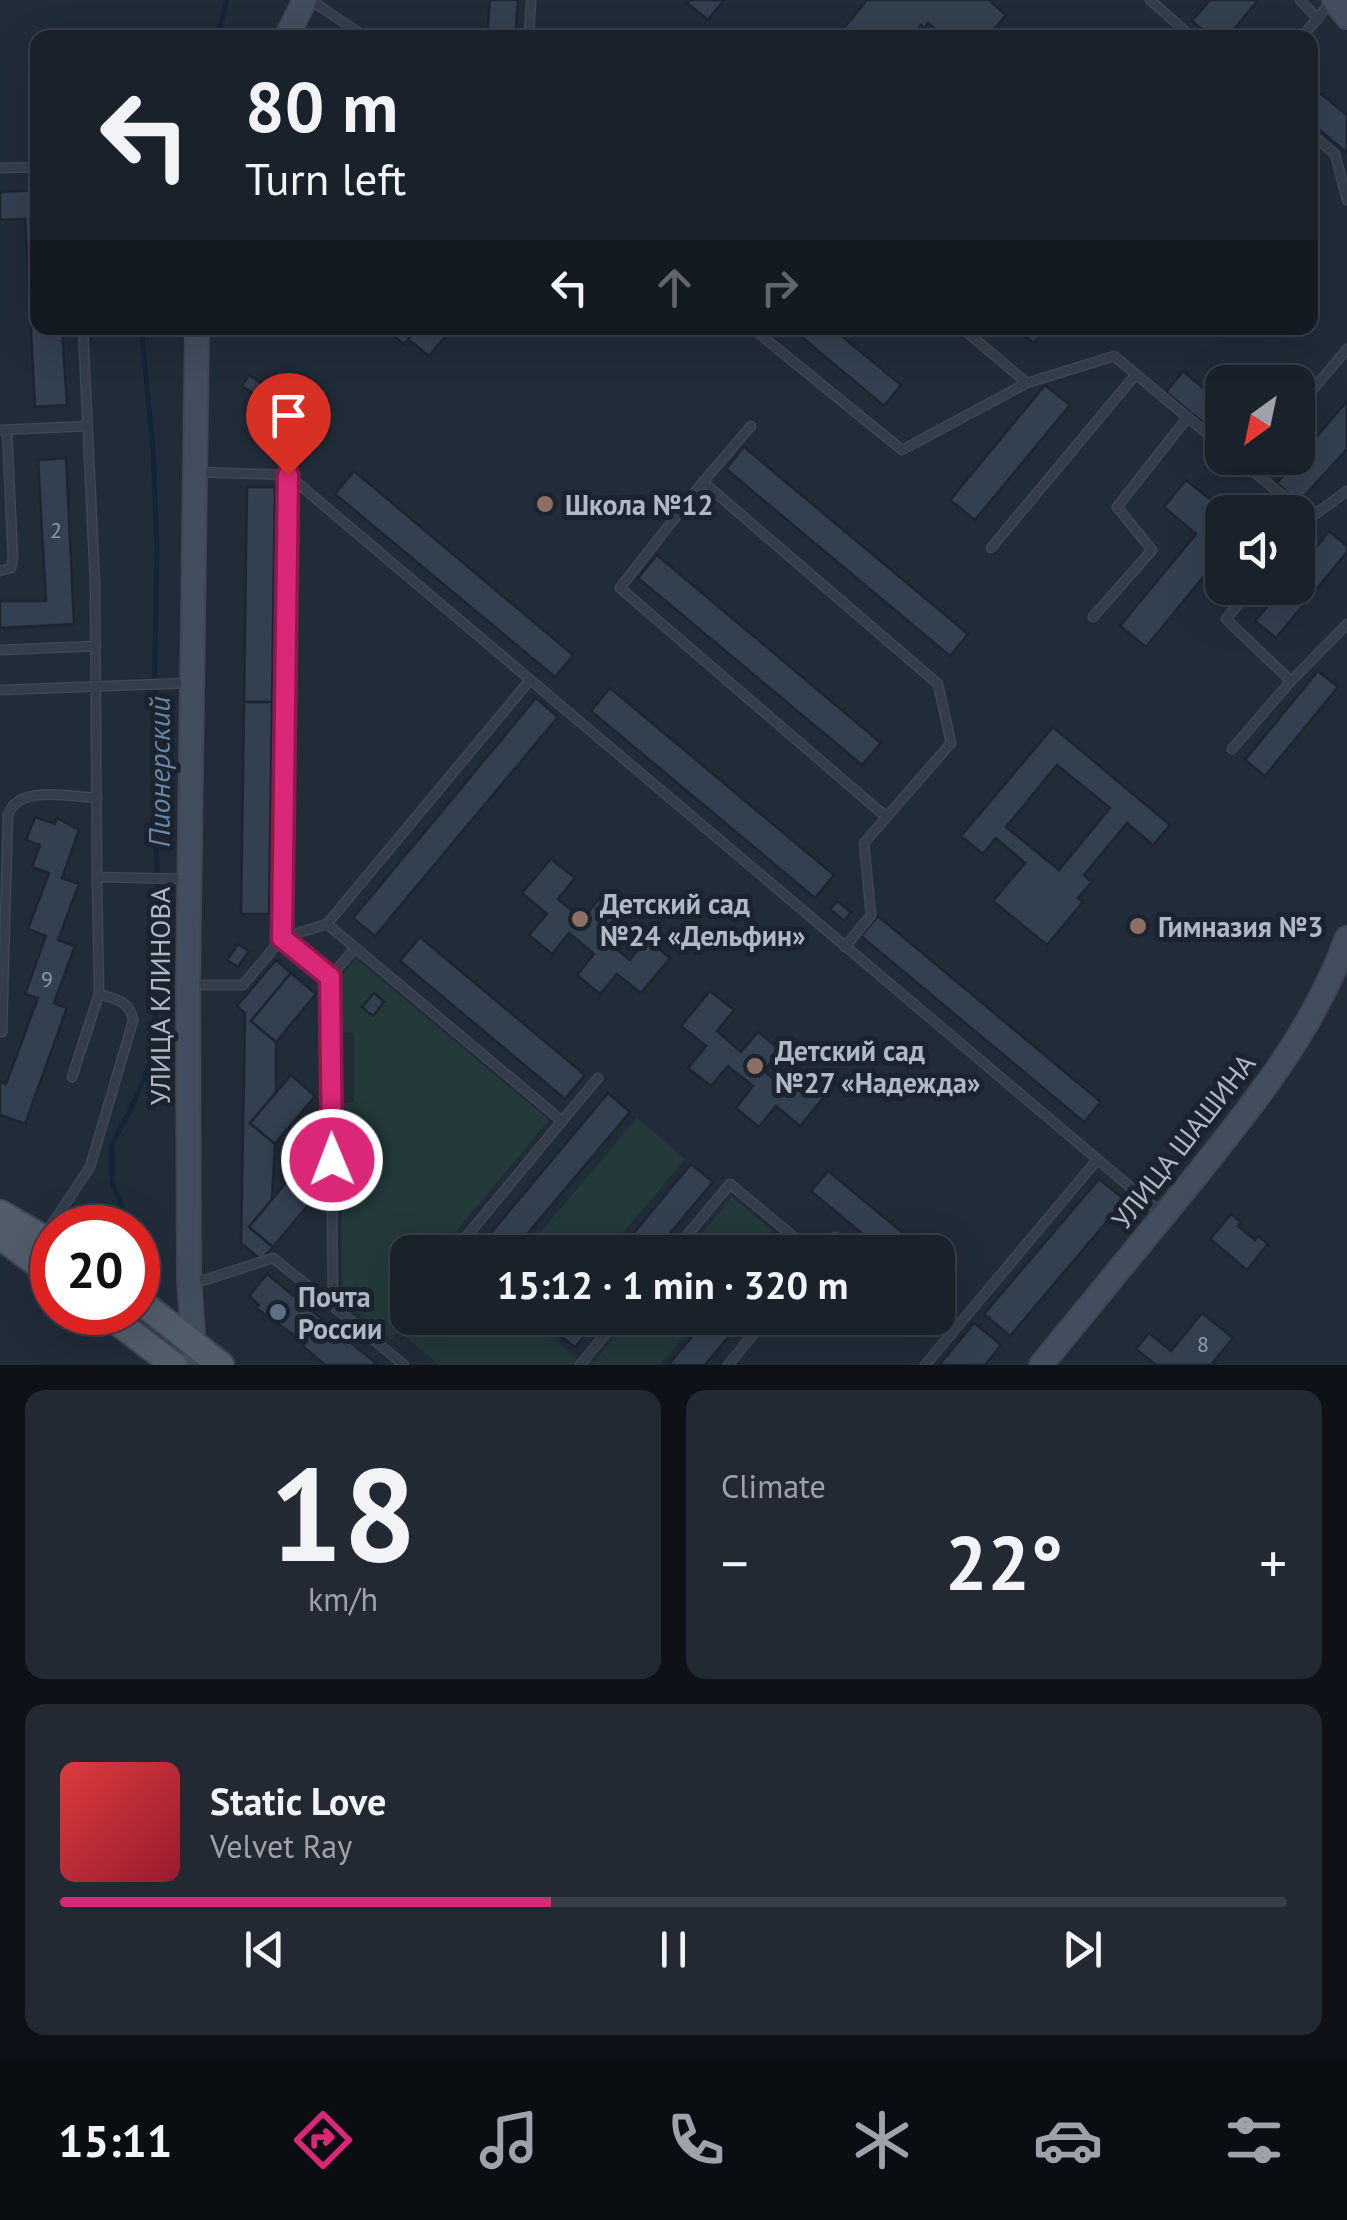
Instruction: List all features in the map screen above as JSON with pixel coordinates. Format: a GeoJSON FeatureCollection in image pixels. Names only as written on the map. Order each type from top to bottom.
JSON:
{"type":"FeatureCollection","features":[{"type":"Feature","properties":{"kind":"main road"},"geometry":{"type":"LineString","coordinates":[[0,1214],[30,1230]]}},
{"type":"Feature","properties":{"kind":"main road"},"geometry":{"type":"LineString","coordinates":[[0,1236],[30,1258]]}},
{"type":"Feature","properties":{"kind":"main road"},"geometry":{"type":"LineString","coordinates":[[160,1321],[194,1354],[220,1365]]}},
{"type":"Feature","properties":{"kind":"main road"},"geometry":{"type":"LineString","coordinates":[[134,1335],[174,1365]]}},
{"type":"Feature","properties":{"kind":"street"},"geometry":{"type":"LineString","coordinates":[[291,30],[308,0]]}},
{"type":"Feature","properties":{"kind":"street"},"geometry":{"type":"LineString","coordinates":[[1333,0],[1347,17]]}},
{"type":"Feature","properties":{"kind":"street","name":"УЛИЦА КЛИНОВА"},"geometry":{"type":"LineString","coordinates":[[194,1354],[189,1278],[188,985],[197,335]]}},
{"type":"Feature","properties":{"kind":"street","name":"УЛИЦА ШАШИНА"},"geometry":{"type":"LineString","coordinates":[[1041,1365],[1265,1090],[1335,971],[1347,938]]}},
{"type":"Feature","properties":{"kind":"lane"},"geometry":{"type":"LineString","coordinates":[[308,0],[354,30]]}},
{"type":"Feature","properties":{"kind":"lane"},"geometry":{"type":"LineString","coordinates":[[529,30],[531,0]]}},
{"type":"Feature","properties":{"kind":"lane"},"geometry":{"type":"LineString","coordinates":[[1150,0],[1183,30]]}},
{"type":"Feature","properties":{"kind":"lane"},"geometry":{"type":"LineString","coordinates":[[1300,0],[1318,19]]}},
{"type":"Feature","properties":{"kind":"lane"},"geometry":{"type":"LineString","coordinates":[[1308,30],[1333,0]]}},
{"type":"Feature","properties":{"kind":"lane"},"geometry":{"type":"LineString","coordinates":[[1318,140],[1335,154],[1347,200]]}},
{"type":"Feature","properties":{"kind":"lane"},"geometry":{"type":"LineString","coordinates":[[0,168],[30,168]]}},
{"type":"Feature","properties":{"kind":"lane"},"geometry":{"type":"LineString","coordinates":[[72,1077],[99,994],[96,646],[83,335]]}},
{"type":"Feature","properties":{"kind":"lane"},"geometry":{"type":"LineString","coordinates":[[761,335],[902,450],[1027,383],[1114,356],[1205,432]]}},
{"type":"Feature","properties":{"kind":"lane"},"geometry":{"type":"LineString","coordinates":[[970,335],[1027,383]]}},
{"type":"Feature","properties":{"kind":"lane"},"geometry":{"type":"LineString","coordinates":[[1315,387],[1347,349]]}},
{"type":"Feature","properties":{"kind":"lane"},"geometry":{"type":"LineString","coordinates":[[992,548],[1136,374]]}},
{"type":"Feature","properties":{"kind":"lane"},"geometry":{"type":"LineString","coordinates":[[1093,617],[1152,550],[1117,507],[1188,417]]}},
{"type":"Feature","properties":{"kind":"lane"},"geometry":{"type":"LineString","coordinates":[[0,571],[11,568],[14,558],[3,430],[88,426]]}},
{"type":"Feature","properties":{"kind":"lane"},"geometry":{"type":"LineString","coordinates":[[751,426],[620,588],[885,816]]}},
{"type":"Feature","properties":{"kind":"lane"},"geometry":{"type":"LineString","coordinates":[[194,472],[288,475],[1164,1216]]}},
{"type":"Feature","properties":{"kind":"lane"},"geometry":{"type":"LineString","coordinates":[[282,938],[288,475]]}},
{"type":"Feature","properties":{"kind":"lane"},"geometry":{"type":"LineString","coordinates":[[1258,475],[1282,495]]}},
{"type":"Feature","properties":{"kind":"lane"},"geometry":{"type":"LineString","coordinates":[[702,482],[938,684],[951,743],[864,843],[872,914],[846,947]]}},
{"type":"Feature","properties":{"kind":"lane"},"geometry":{"type":"LineString","coordinates":[[1315,514],[1347,491]]}},
{"type":"Feature","properties":{"kind":"lane"},"geometry":{"type":"LineString","coordinates":[[1237,605],[1226,618],[1291,681]]}},
{"type":"Feature","properties":{"kind":"lane"},"geometry":{"type":"LineString","coordinates":[[1232,749],[1347,624]]}},
{"type":"Feature","properties":{"kind":"lane"},"geometry":{"type":"LineString","coordinates":[[0,650],[96,646]]}},
{"type":"Feature","properties":{"kind":"lane"},"geometry":{"type":"LineString","coordinates":[[188,985],[242,985],[282,938],[327,924],[530,680]]}},
{"type":"Feature","properties":{"kind":"lane"},"geometry":{"type":"LineString","coordinates":[[0,690],[192,683]]}},
{"type":"Feature","properties":{"kind":"lane"},"geometry":{"type":"LineString","coordinates":[[2,1032],[11,806],[26,796],[97,798]]}},
{"type":"Feature","properties":{"kind":"lane"},"geometry":{"type":"LineString","coordinates":[[98,877],[190,880]]}},
{"type":"Feature","properties":{"kind":"lane"},"geometry":{"type":"LineString","coordinates":[[327,924],[562,1121]]}},
{"type":"Feature","properties":{"kind":"lane"},"geometry":{"type":"LineString","coordinates":[[282,938],[330,977]]}},
{"type":"Feature","properties":{"kind":"lane"},"geometry":{"type":"LineString","coordinates":[[333,1306],[330,977],[355,948]]}},
{"type":"Feature","properties":{"kind":"lane"},"geometry":{"type":"LineString","coordinates":[[68,1205],[90,1167],[133,1021],[130,1008],[122,1001],[99,994]]}},
{"type":"Feature","properties":{"kind":"lane"},"geometry":{"type":"LineString","coordinates":[[467,1235],[598,1078]]}},
{"type":"Feature","properties":{"kind":"lane"},"geometry":{"type":"LineString","coordinates":[[955,1329],[1097,1160]]}},
{"type":"Feature","properties":{"kind":"lane"},"geometry":{"type":"LineString","coordinates":[[687,1235],[730,1184],[792,1235]]}},
{"type":"Feature","properties":{"kind":"lane"},"geometry":{"type":"LineString","coordinates":[[189,1278],[205,1280],[273,1258],[404,1365]]}},
{"type":"Feature","properties":{"kind":"lane"},"geometry":{"type":"LineString","coordinates":[[580,1365],[605,1335]]}},
{"type":"Feature","properties":{"kind":"lane"},"geometry":{"type":"LineString","coordinates":[[728,1365],[753,1335]]}},
{"type":"Feature","properties":{"kind":"lane"},"geometry":{"type":"LineString","coordinates":[[925,1365],[950,1335]]}},
{"type":"Feature","properties":{"kind":"green space"},"geometry":{"type":"Polygon","coordinates":[[[356,959],[549,1120],[453,1235],[390,1235],[390,1335],[395,1335],[390,1340],[342,1300],[341,1103],[354,1102],[354,1033],[340,1032],[340,978],[356,959]]]}},
{"type":"Feature","properties":{"kind":"green space"},"geometry":{"type":"Polygon","coordinates":[[[637,1118],[685,1159],[621,1235],[538,1235],[637,1118]]]}},
{"type":"Feature","properties":{"kind":"green space"},"geometry":{"type":"Polygon","coordinates":[[[732,1197],[772,1230],[768,1235],[700,1235],[732,1197]]]}},
{"type":"Feature","properties":{"kind":"green space"},"geometry":{"type":"Polygon","coordinates":[[[404,1335],[549,1335],[584,1365],[439,1365],[404,1335]]]}},
{"type":"Feature","properties":{"kind":"green space"},"geometry":{"type":"Polygon","coordinates":[[[617,1335],[685,1335],[660,1365],[591,1365],[617,1335]]]}},
{"type":"Feature","properties":{"kind":"building"},"geometry":{"type":"Polygon","coordinates":[[[490,0],[518,0],[516,30],[488,30],[490,0]]]}},
{"type":"Feature","properties":{"kind":"building"},"geometry":{"type":"Polygon","coordinates":[[[724,0],[708,20],[687,3],[724,0]]]}},
{"type":"Feature","properties":{"kind":"building"},"geometry":{"type":"Polygon","coordinates":[[[867,0],[989,0],[1006,15],[994,30],[936,30],[928,23],[917,30],[843,29],[867,0]]]}},
{"type":"Feature","properties":{"kind":"building"},"geometry":{"type":"Polygon","coordinates":[[[1210,0],[1258,0],[1234,30],[1203,30],[1192,21],[1210,0]]]}},
{"type":"Feature","properties":{"kind":"building"},"geometry":{"type":"Polygon","coordinates":[[[1318,91],[1347,115],[1347,153],[1318,129],[1318,91]]]}},
{"type":"Feature","properties":{"kind":"building"},"geometry":{"type":"Polygon","coordinates":[[[30,190],[30,313],[25,219],[0,220],[0,192],[30,190]]]}},
{"type":"Feature","properties":{"kind":"building"},"geometry":{"type":"Polygon","coordinates":[[[31,335],[62,335],[67,405],[35,407],[31,335]]]}},
{"type":"Feature","properties":{"kind":"building"},"geometry":{"type":"Polygon","coordinates":[[[393,335],[411,335],[404,344],[393,335]]]}},
{"type":"Feature","properties":{"kind":"building"},"geometry":{"type":"Polygon","coordinates":[[[411,335],[446,335],[429,356],[408,339],[411,335]]]}},
{"type":"Feature","properties":{"kind":"building"},"geometry":{"type":"Polygon","coordinates":[[[799,335],[840,335],[901,385],[884,406],[799,335]]]}},
{"type":"Feature","properties":{"kind":"building"},"geometry":{"type":"Polygon","coordinates":[[[1024,335],[1041,335],[1034,343],[1024,335]]]}},
{"type":"Feature","properties":{"kind":"building"},"geometry":{"type":"Polygon","coordinates":[[[1183,371],[1205,390],[1205,424],[1166,392],[1183,371]]]}},
{"type":"Feature","properties":{"kind":"building"},"geometry":{"type":"Polygon","coordinates":[[[249,375],[305,412],[298,424],[242,386],[249,375]]]}},
{"type":"Feature","properties":{"kind":"building"},"geometry":{"type":"Polygon","coordinates":[[[1045,385],[1070,405],[975,520],[950,500],[1045,385]]]}},
{"type":"Feature","properties":{"kind":"building"},"geometry":{"type":"Polygon","coordinates":[[[1347,401],[1347,449],[1305,495],[1290,495],[1277,483],[1284,475],[1315,475],[1315,438],[1347,401]]]}},
{"type":"Feature","properties":{"kind":"building"},"geometry":{"type":"Polygon","coordinates":[[[744,447],[968,634],[950,656],[726,469],[744,447]]]}},
{"type":"Feature","properties":{"kind":"building"},"geometry":{"type":"Polygon","coordinates":[[[66,458],[74,624],[0,628],[0,601],[46,601],[38,460],[66,458]]]}},
{"type":"Feature","properties":{"kind":"building"},"geometry":{"type":"Polygon","coordinates":[[[354,471],[573,655],[555,677],[335,494],[354,471]]]}},
{"type":"Feature","properties":{"kind":"building"},"geometry":{"type":"Polygon","coordinates":[[[1186,480],[1205,495],[1205,575],[1146,647],[1120,626],[1196,534],[1164,507],[1186,480]]]}},
{"type":"Feature","properties":{"kind":"building"},"geometry":{"type":"Polygon","coordinates":[[[247,487],[275,487],[272,702],[244,702],[247,487]]]}},
{"type":"Feature","properties":{"kind":"building"},"geometry":{"type":"Polygon","coordinates":[[[1329,531],[1347,546],[1347,552],[1315,591],[1315,549],[1329,531]]]}},
{"type":"Feature","properties":{"kind":"building"},"geometry":{"type":"Polygon","coordinates":[[[657,555],[881,743],[862,765],[638,578],[657,555]]]}},
{"type":"Feature","properties":{"kind":"building"},"geometry":{"type":"Polygon","coordinates":[[[1269,605],[1303,605],[1276,638],[1255,621],[1269,605]]]}},
{"type":"Feature","properties":{"kind":"building"},"geometry":{"type":"Polygon","coordinates":[[[1318,671],[1338,687],[1265,776],[1245,760],[1318,671]]]}},
{"type":"Feature","properties":{"kind":"building"},"geometry":{"type":"Polygon","coordinates":[[[610,688],[834,875],[815,898],[591,711],[610,688]]]}},
{"type":"Feature","properties":{"kind":"building"},"geometry":{"type":"Polygon","coordinates":[[[536,698],[558,717],[375,936],[353,918],[536,698]]]}},
{"type":"Feature","properties":{"kind":"building"},"geometry":{"type":"Polygon","coordinates":[[[244,702],[272,702],[269,914],[241,914],[244,702]]]}},
{"type":"Feature","properties":{"kind":"building"},"geometry":{"type":"Polygon","coordinates":[[[1053,727],[1170,825],[1153,845],[1127,823],[1084,875],[1092,882],[1078,898],[1083,902],[1047,945],[993,901],[1025,863],[996,838],[983,854],[961,836],[1053,727]],[[1057,765],[1006,827],[1059,870],[1110,808],[1057,765]]]}},
{"type":"Feature","properties":{"kind":"building"},"geometry":{"type":"Polygon","coordinates":[[[35,817],[55,824],[57,818],[79,830],[62,878],[79,884],[58,940],[75,946],[54,1003],[67,1008],[25,1124],[0,1115],[0,1081],[6,1084],[38,998],[25,994],[46,936],[28,929],[49,873],[32,867],[40,845],[26,840],[35,817]]]}},
{"type":"Feature","properties":{"kind":"building"},"geometry":{"type":"Polygon","coordinates":[[[551,859],[575,878],[558,899],[582,919],[599,899],[622,918],[605,939],[630,960],[647,939],[670,958],[641,993],[617,974],[600,994],[577,975],[594,954],[569,933],[552,954],[529,935],[547,914],[522,893],[551,859]]]}},
{"type":"Feature","properties":{"kind":"building"},"geometry":{"type":"Polygon","coordinates":[[[837,901],[851,912],[844,921],[830,909],[837,901]]]}},
{"type":"Feature","properties":{"kind":"building"},"geometry":{"type":"Polygon","coordinates":[[[878,916],[1101,1102],[1084,1122],[861,936],[878,916]]]}},
{"type":"Feature","properties":{"kind":"building"},"geometry":{"type":"Polygon","coordinates":[[[420,937],[585,1075],[565,1099],[400,961],[420,937]]]}},
{"type":"Feature","properties":{"kind":"building"},"geometry":{"type":"Polygon","coordinates":[[[238,944],[249,951],[238,967],[227,960],[238,944]]]}},
{"type":"Feature","properties":{"kind":"building"},"geometry":{"type":"Polygon","coordinates":[[[276,960],[291,973],[251,1021],[276,1042],[276,1092],[250,1123],[275,1144],[272,1200],[249,1227],[273,1247],[261,1260],[241,1243],[245,1013],[237,1006],[276,960]]]}},
{"type":"Feature","properties":{"kind":"building"},"geometry":{"type":"Polygon","coordinates":[[[291,973],[316,994],[276,1042],[251,1021],[291,973]]]}},
{"type":"Feature","properties":{"kind":"building"},"geometry":{"type":"Polygon","coordinates":[[[710,991],[734,1010],[717,1031],[741,1052],[758,1032],[781,1050],[764,1071],[789,1092],[806,1072],[829,1091],[800,1126],[776,1106],[759,1127],[736,1108],[753,1086],[728,1066],[711,1086],[688,1068],[706,1046],[681,1026],[710,991]]]}},
{"type":"Feature","properties":{"kind":"building"},"geometry":{"type":"Polygon","coordinates":[[[374,993],[384,1002],[373,1016],[362,1007],[374,993]]]}},
{"type":"Feature","properties":{"kind":"building"},"geometry":{"type":"Polygon","coordinates":[[[291,1075],[315,1096],[275,1144],[250,1123],[291,1075]]]}},
{"type":"Feature","properties":{"kind":"building"},"geometry":{"type":"Polygon","coordinates":[[[608,1093],[630,1112],[526,1235],[489,1235],[608,1093]]]}},
{"type":"Feature","properties":{"kind":"building"},"geometry":{"type":"Polygon","coordinates":[[[691,1164],[713,1182],[668,1235],[632,1235],[691,1164]]]}},
{"type":"Feature","properties":{"kind":"building"},"geometry":{"type":"Polygon","coordinates":[[[828,1171],[905,1235],[864,1235],[811,1191],[828,1171]]]}},
{"type":"Feature","properties":{"kind":"building"},"geometry":{"type":"Polygon","coordinates":[[[289,1179],[313,1199],[273,1247],[249,1227],[289,1179]]]}},
{"type":"Feature","properties":{"kind":"building"},"geometry":{"type":"Polygon","coordinates":[[[1099,1179],[1125,1200],[1010,1336],[984,1314],[1099,1179]]]}},
{"type":"Feature","properties":{"kind":"building"},"geometry":{"type":"Polygon","coordinates":[[[1231,1214],[1255,1240],[1258,1236],[1268,1244],[1247,1270],[1210,1239],[1231,1214]]]}},
{"type":"Feature","properties":{"kind":"building"},"geometry":{"type":"Polygon","coordinates":[[[267,1274],[378,1365],[325,1365],[303,1346],[305,1343],[256,1308],[259,1305],[249,1296],[267,1274]]]}},
{"type":"Feature","properties":{"kind":"building"},"geometry":{"type":"Polygon","coordinates":[[[1202,1313],[1233,1338],[1213,1362],[1217,1365],[1156,1365],[1136,1349],[1149,1333],[1171,1351],[1202,1313]]]}},
{"type":"Feature","properties":{"kind":"building"},"geometry":{"type":"Polygon","coordinates":[[[974,1323],[1001,1345],[985,1365],[939,1365],[974,1323]]]}},
{"type":"Feature","properties":{"kind":"building"},"geometry":{"type":"Polygon","coordinates":[[[559,1335],[585,1335],[575,1347],[559,1335]]]}},
{"type":"Feature","properties":{"kind":"building"},"geometry":{"type":"Polygon","coordinates":[[[694,1335],[730,1335],[705,1365],[668,1365],[694,1335]]]}},
{"type":"Feature","properties":{"kind":"waterway","name":"Пионерский"},"geometry":{"type":"LineString","coordinates":[[219,30],[227,0]]}},
{"type":"Feature","properties":{"kind":"waterway","name":"Пионерский"},"geometry":{"type":"LineString","coordinates":[[122,1205],[112,1182],[112,1145],[152,1057],[160,950],[153,757],[157,549],[153,449],[142,335]]}},
{"type":"Feature","properties":{"kind":"place","name":"Школа №12"},"geometry":{"type":"Point","coordinates":[545,504]}},
{"type":"Feature","properties":{"kind":"place","name":"Детский сад №24 «Дельфин»"},"geometry":{"type":"Point","coordinates":[580,919]}},
{"type":"Feature","properties":{"kind":"place","name":"Гимназия №3"},"geometry":{"type":"Point","coordinates":[1138,926]}},
{"type":"Feature","properties":{"kind":"place","name":"Детский сад №27 «Надежда»"},"geometry":{"type":"Point","coordinates":[755,1066]}},
{"type":"Feature","properties":{"kind":"place","name":"Почта России"},"geometry":{"type":"Point","coordinates":[278,1312]}},
{"type":"Feature","properties":{"kind":"route"},"geometry":{"type":"LineString","coordinates":[[288,475],[282,938],[330,977],[332,1160]]}}]}
